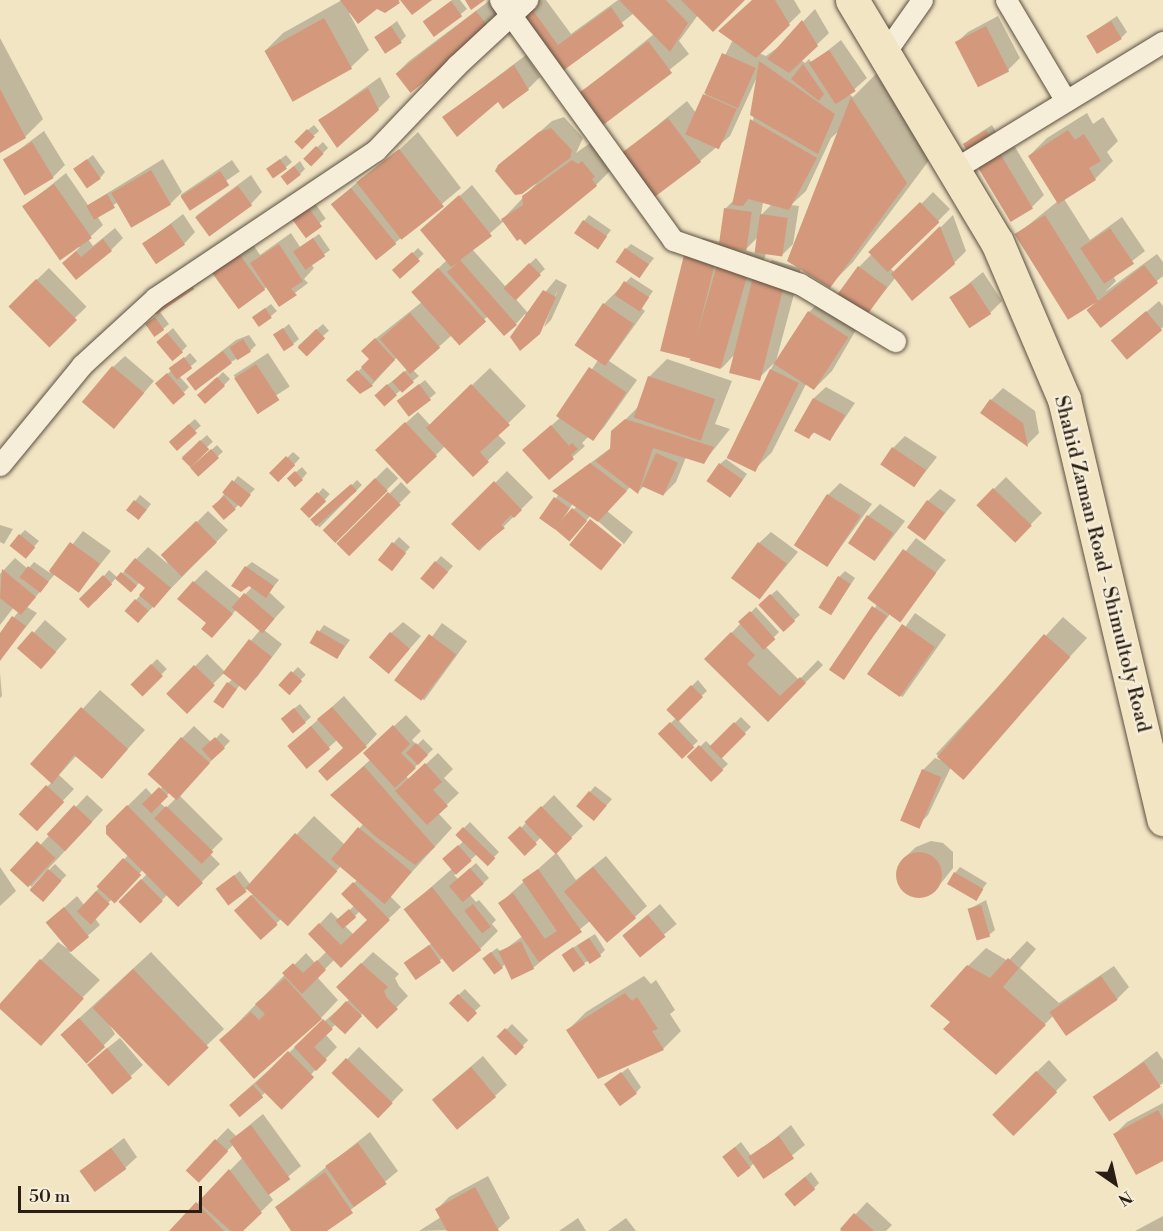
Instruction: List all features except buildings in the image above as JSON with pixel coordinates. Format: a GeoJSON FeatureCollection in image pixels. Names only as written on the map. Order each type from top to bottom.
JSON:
{"type":"FeatureCollection","features":[{"type":"Feature","properties":{"kind":"main road","name":"Shahid Zaman Road - Shimultoly Road"},"geometry":{"type":"LineString","coordinates":[[852,0],[997,242],[1064,399],[1163,819]]}},
{"type":"Feature","properties":{"kind":"street"},"geometry":{"type":"LineString","coordinates":[[884,54],[922,0]]}},
{"type":"Feature","properties":{"kind":"street"},"geometry":{"type":"LineString","coordinates":[[1006,0],[1066,101]]}},
{"type":"Feature","properties":{"kind":"street"},"geometry":{"type":"LineString","coordinates":[[0,465],[82,365],[154,298],[376,150],[513,5],[674,240],[800,284],[895,341]]}},
{"type":"Feature","properties":{"kind":"street"},"geometry":{"type":"LineString","coordinates":[[953,170],[1163,42]]}}]}
